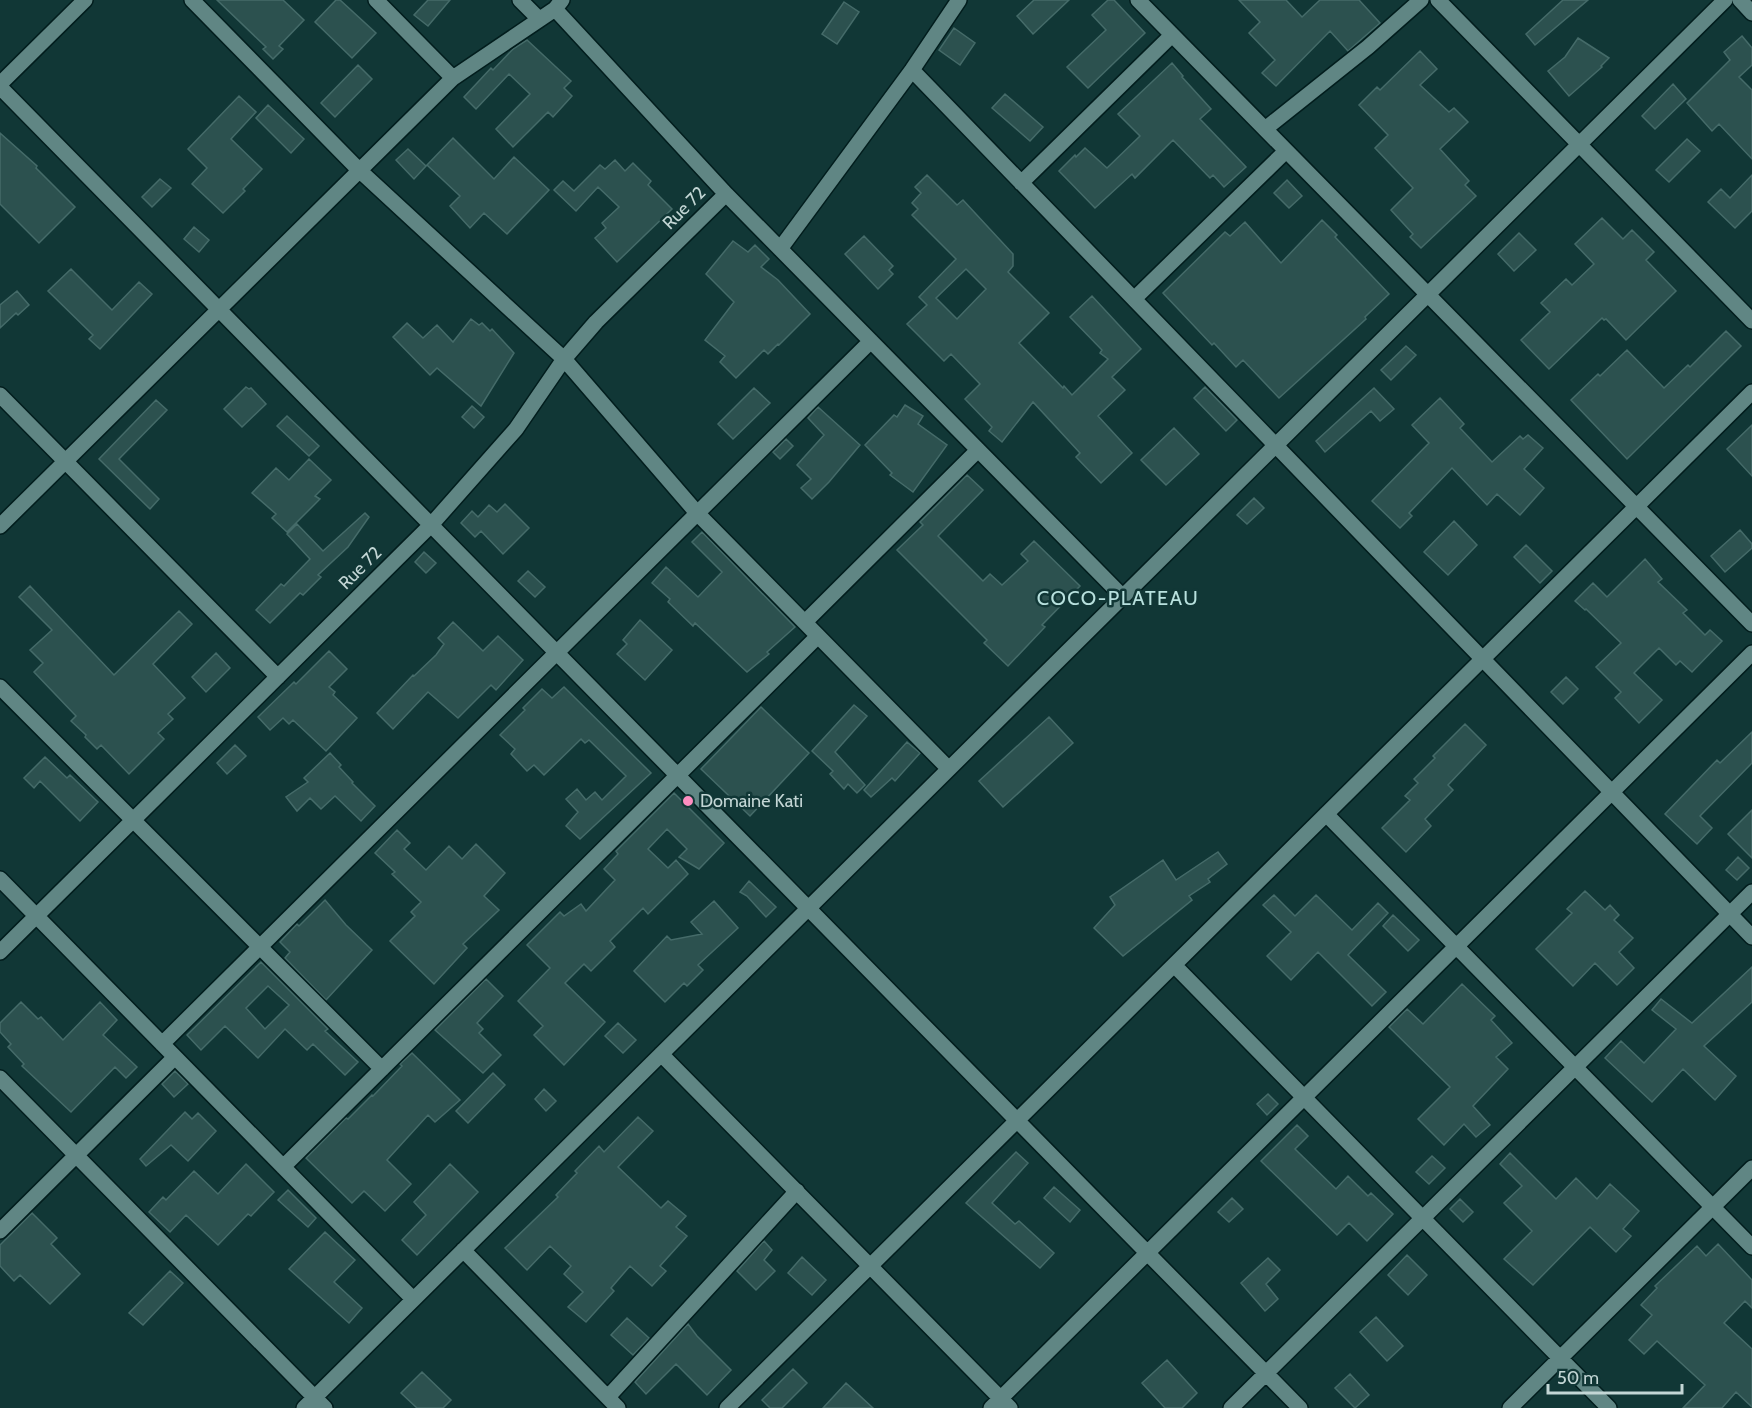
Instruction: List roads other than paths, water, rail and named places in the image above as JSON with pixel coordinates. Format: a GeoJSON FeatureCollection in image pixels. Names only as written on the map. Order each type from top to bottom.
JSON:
{"type":"FeatureCollection","features":[{"type":"Feature","properties":{"kind":"street"},"geometry":{"type":"LineString","coordinates":[[85,0],[0,86],[1300,1408]]}},
{"type":"Feature","properties":{"kind":"street"},"geometry":{"type":"LineString","coordinates":[[192,0],[359,170],[564,359],[697,513],[949,769]]}},
{"type":"Feature","properties":{"kind":"street"},"geometry":{"type":"LineString","coordinates":[[376,0],[453,78]]}},
{"type":"Feature","properties":{"kind":"street"},"geometry":{"type":"LineString","coordinates":[[520,0],[539,19]]}},
{"type":"Feature","properties":{"kind":"street"},"geometry":{"type":"LineString","coordinates":[[780,249],[912,70],[959,0]]}},
{"type":"Feature","properties":{"kind":"street"},"geometry":{"type":"LineString","coordinates":[[1138,0],[1752,624]]}},
{"type":"Feature","properties":{"kind":"street"},"geometry":{"type":"LineString","coordinates":[[1265,129],[1368,47],[1421,0]]}},
{"type":"Feature","properties":{"kind":"street"},"geometry":{"type":"LineString","coordinates":[[1437,0],[1752,321]]}},
{"type":"Feature","properties":{"kind":"street"},"geometry":{"type":"LineString","coordinates":[[0,1078],[314,1404],[413,1299],[1725,0]]}},
{"type":"Feature","properties":{"kind":"street"},"geometry":{"type":"LineString","coordinates":[[1740,0],[1752,13]]}},
{"type":"Feature","properties":{"kind":"street"},"geometry":{"type":"LineString","coordinates":[[0,526],[453,78],[559,4],[726,194],[1122,597]]}},
{"type":"Feature","properties":{"kind":"street"},"geometry":{"type":"LineString","coordinates":[[1021,183],[1172,35]]}},
{"type":"Feature","properties":{"kind":"street"},"geometry":{"type":"LineString","coordinates":[[912,70],[1752,937]]}},
{"type":"Feature","properties":{"kind":"street"},"geometry":{"type":"LineString","coordinates":[[1134,299],[1286,151]]}},
{"type":"Feature","properties":{"kind":"street","name":"Rue 72"},"geometry":{"type":"LineString","coordinates":[[0,952],[431,525],[516,429],[564,359],[596,322],[726,194]]}},
{"type":"Feature","properties":{"kind":"street"},"geometry":{"type":"LineString","coordinates":[[162,1044],[871,342]]}},
{"type":"Feature","properties":{"kind":"street"},"geometry":{"type":"LineString","coordinates":[[727,1408],[1752,392]]}},
{"type":"Feature","properties":{"kind":"street"},"geometry":{"type":"LineString","coordinates":[[0,395],[278,677]]}},
{"type":"Feature","properties":{"kind":"street"},"geometry":{"type":"LineString","coordinates":[[805,622],[978,450]]}},
{"type":"Feature","properties":{"kind":"street"},"geometry":{"type":"LineString","coordinates":[[283,1167],[818,636]]}},
{"type":"Feature","properties":{"kind":"street"},"geometry":{"type":"LineString","coordinates":[[661,1054],[870,1266],[1000,1405],[1147,1252],[1752,653]]}},
{"type":"Feature","properties":{"kind":"street"},"geometry":{"type":"LineString","coordinates":[[0,687],[382,1069]]}},
{"type":"Feature","properties":{"kind":"street"},"geometry":{"type":"LineString","coordinates":[[1326,814],[1752,1247]]}},
{"type":"Feature","properties":{"kind":"street"},"geometry":{"type":"LineString","coordinates":[[0,879],[413,1299]]}},
{"type":"Feature","properties":{"kind":"street"},"geometry":{"type":"LineString","coordinates":[[1232,1408],[1752,892]]}},
{"type":"Feature","properties":{"kind":"street"},"geometry":{"type":"LineString","coordinates":[[1174,965],[1609,1408]]}},
{"type":"Feature","properties":{"kind":"street"},"geometry":{"type":"LineString","coordinates":[[1,1227],[175,1058]]}},
{"type":"Feature","properties":{"kind":"street"},"geometry":{"type":"LineString","coordinates":[[1510,1408],[1752,1168]]}},
{"type":"Feature","properties":{"kind":"street"},"geometry":{"type":"LineString","coordinates":[[463,1250],[613,1402],[797,1191]]}},
{"type":"Feature","properties":{"kind":"place","name":"Domaine Kati"},"geometry":{"type":"Point","coordinates":[688,801]}},
{"type":"Feature","properties":{"kind":"district","name":"COCO-PLATEAU"},"geometry":{"type":"Point","coordinates":[1118,598]}}]}
